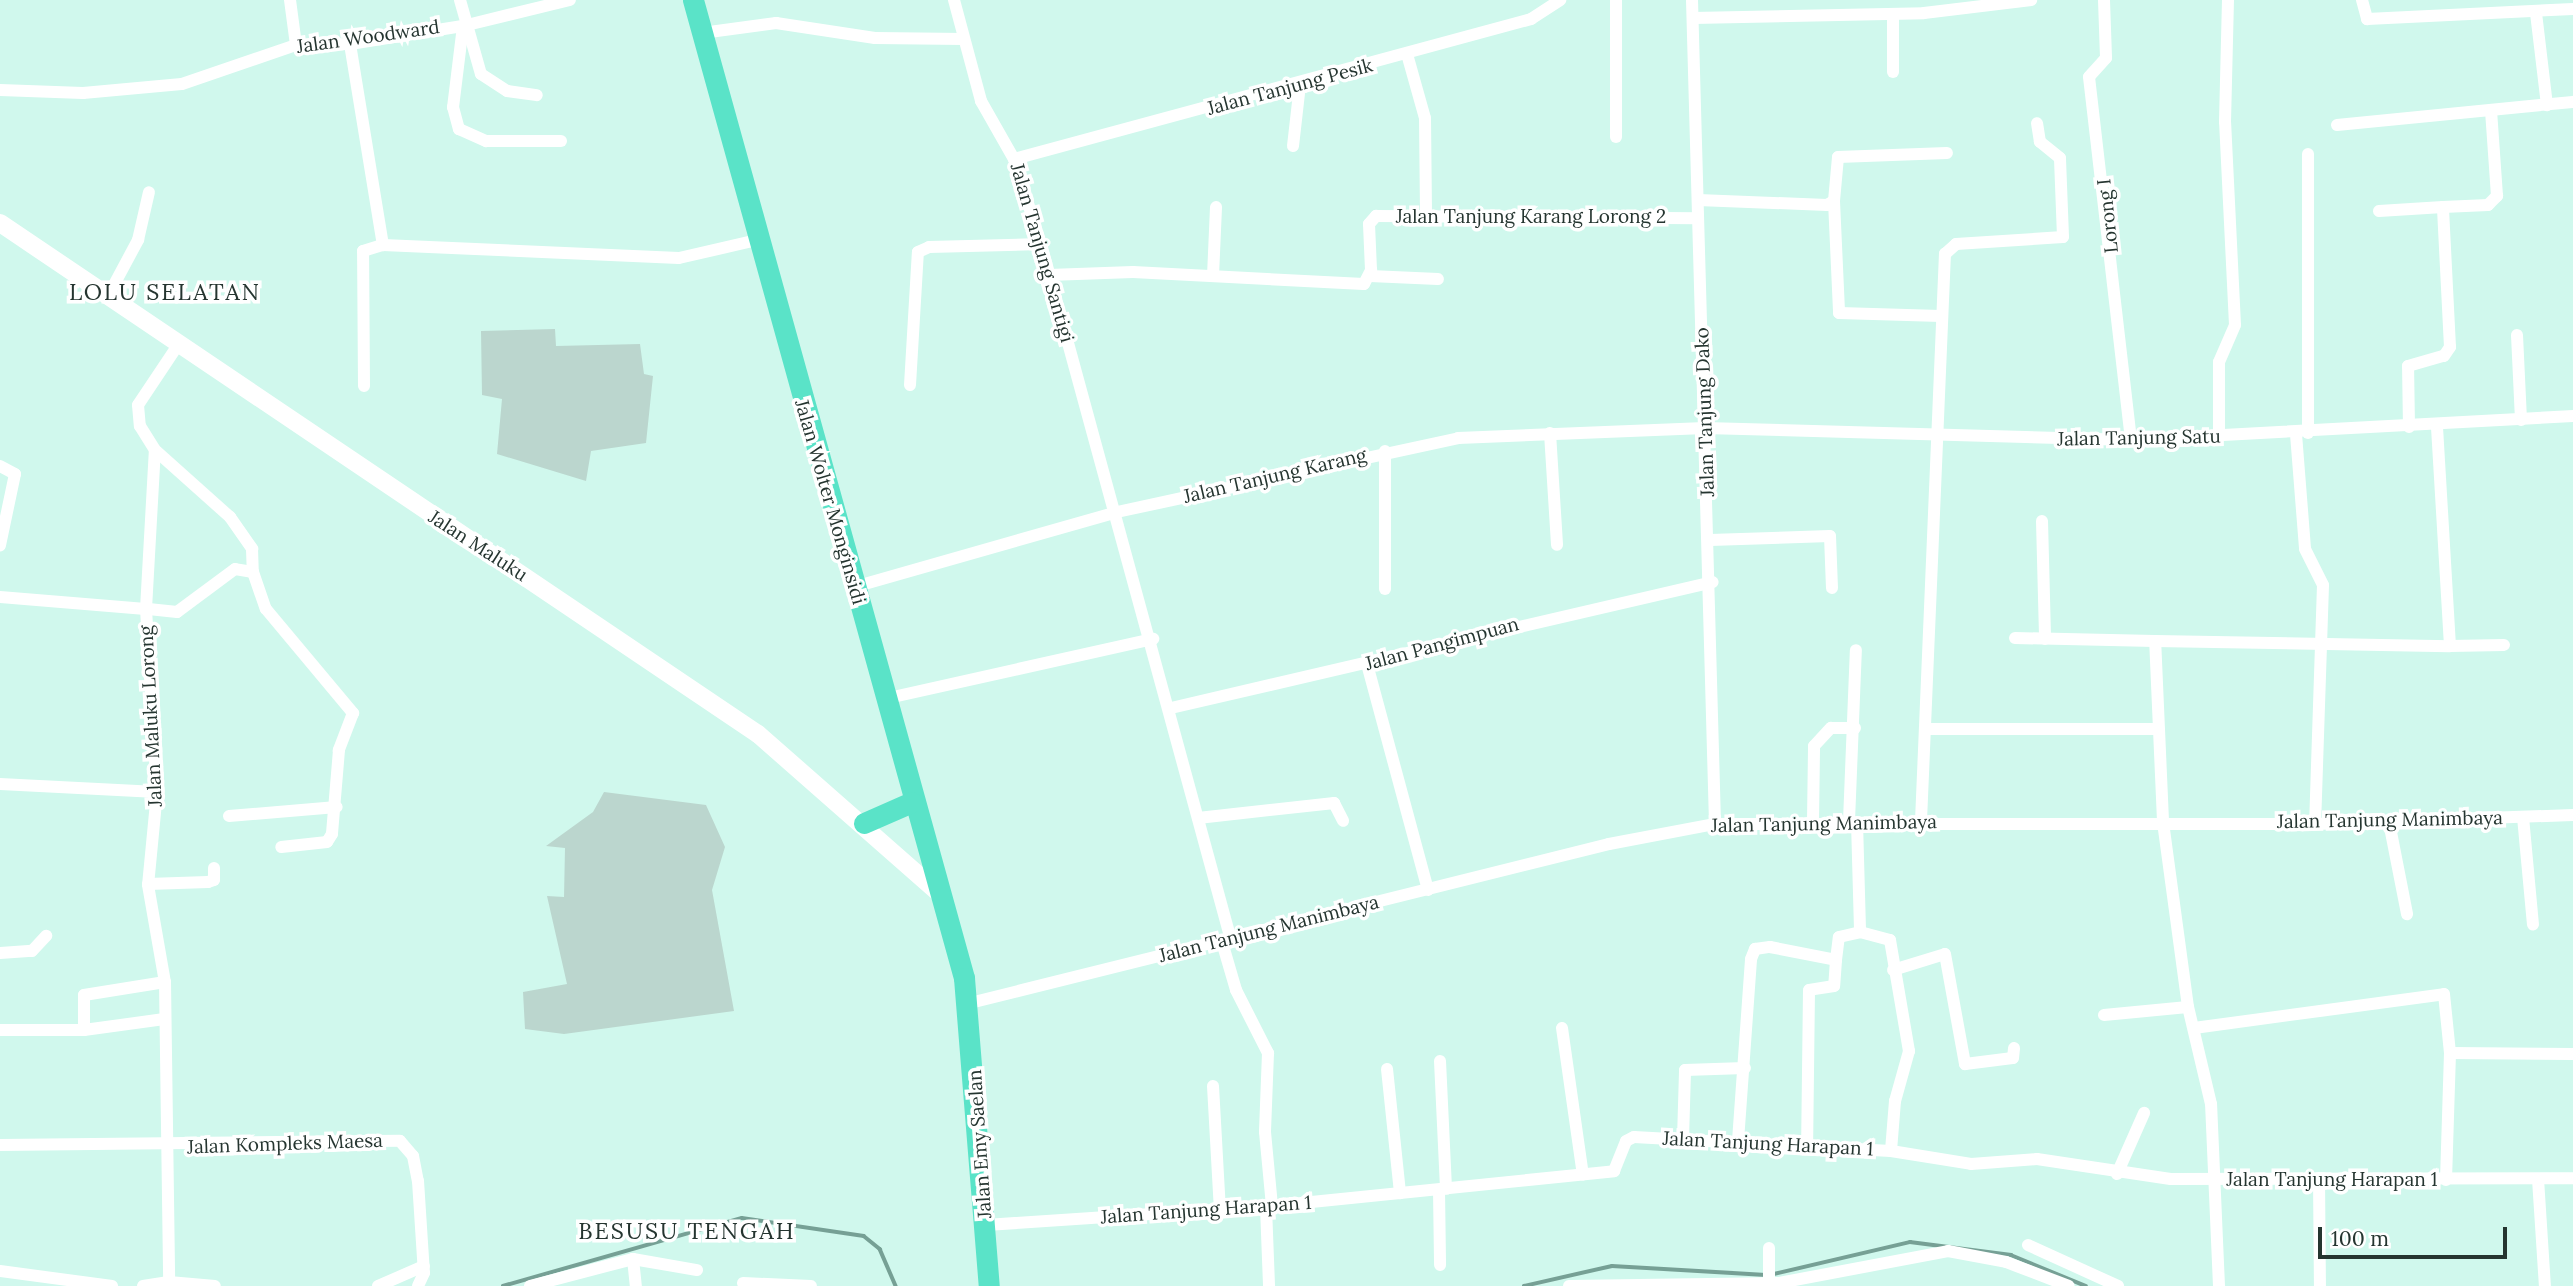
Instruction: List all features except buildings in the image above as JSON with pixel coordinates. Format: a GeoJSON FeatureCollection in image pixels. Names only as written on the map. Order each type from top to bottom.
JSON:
{"type":"FeatureCollection","features":[{"type":"Feature","properties":{"kind":"highway","name":"Jalan Wolter Monginsidi"},"geometry":{"type":"LineString","coordinates":[[693,0],[912,802],[970,1003]]}},
{"type":"Feature","properties":{"kind":"highway"},"geometry":{"type":"LineString","coordinates":[[864,822],[912,802]]}},
{"type":"Feature","properties":{"kind":"highway","name":"Jalan Emy Saelan"},"geometry":{"type":"LineString","coordinates":[[970,1003],[989,1286]]}},
{"type":"Feature","properties":{"kind":"main road","name":"Jalan Maluku"},"geometry":{"type":"LineString","coordinates":[[0,223],[178,345],[665,669],[787,757],[864,822],[938,892]]}},
{"type":"Feature","properties":{"kind":"street"},"geometry":{"type":"LineString","coordinates":[[290,0],[296,45]]}},
{"type":"Feature","properties":{"kind":"street"},"geometry":{"type":"LineString","coordinates":[[460,0],[464,25],[486,79],[537,95]]}},
{"type":"Feature","properties":{"kind":"street","name":"Jalan Woodward"},"geometry":{"type":"LineString","coordinates":[[0,90],[83,93],[182,83],[296,45],[351,44],[464,25],[570,0]]}},
{"type":"Feature","properties":{"kind":"street","name":"Jalan Tanjung Santigi"},"geometry":{"type":"LineString","coordinates":[[954,0],[981,101],[1014,159],[1041,244],[1117,512]]}},
{"type":"Feature","properties":{"kind":"street","name":"Jalan Tanjung Pesik"},"geometry":{"type":"LineString","coordinates":[[1014,159],[1300,85],[1531,19],[1560,0]]}},
{"type":"Feature","properties":{"kind":"street"},"geometry":{"type":"LineString","coordinates":[[1616,0],[1616,137]]}},
{"type":"Feature","properties":{"kind":"street","name":"Jalan Tanjung Dako"},"geometry":{"type":"LineString","coordinates":[[1692,0],[1705,428],[1713,582],[1715,824]]}},
{"type":"Feature","properties":{"kind":"street"},"geometry":{"type":"LineString","coordinates":[[1693,18],[1893,14],[1924,6],[2031,0]]}},
{"type":"Feature","properties":{"kind":"street","name":"Lorong I"},"geometry":{"type":"LineString","coordinates":[[2104,0],[2106,58],[2089,77],[2131,440]]}},
{"type":"Feature","properties":{"kind":"street"},"geometry":{"type":"LineString","coordinates":[[2219,437],[2220,362],[2235,325],[2225,122],[2228,0]]}},
{"type":"Feature","properties":{"kind":"street"},"geometry":{"type":"LineString","coordinates":[[2362,0],[2367,19],[2536,13],[2573,9]]}},
{"type":"Feature","properties":{"kind":"street"},"geometry":{"type":"LineString","coordinates":[[2536,13],[2547,105]]}},
{"type":"Feature","properties":{"kind":"street"},"geometry":{"type":"LineString","coordinates":[[1893,14],[1893,72]]}},
{"type":"Feature","properties":{"kind":"street"},"geometry":{"type":"LineString","coordinates":[[702,33],[776,23],[875,38],[964,39]]}},
{"type":"Feature","properties":{"kind":"street"},"geometry":{"type":"LineString","coordinates":[[464,25],[453,107],[459,129],[486,141],[561,141]]}},
{"type":"Feature","properties":{"kind":"street"},"geometry":{"type":"LineString","coordinates":[[351,44],[383,245]]}},
{"type":"Feature","properties":{"kind":"street"},"geometry":{"type":"LineString","coordinates":[[1407,54],[1425,118],[1426,218]]}},
{"type":"Feature","properties":{"kind":"street"},"geometry":{"type":"LineString","coordinates":[[1293,146],[1300,85]]}},
{"type":"Feature","properties":{"kind":"street"},"geometry":{"type":"LineString","coordinates":[[2337,125],[2573,102]]}},
{"type":"Feature","properties":{"kind":"street"},"geometry":{"type":"LineString","coordinates":[[2379,211],[2443,207],[2496,199],[2491,110]]}},
{"type":"Feature","properties":{"kind":"street"},"geometry":{"type":"LineString","coordinates":[[1921,821],[1945,254],[1951,246],[2063,237],[2060,158],[2040,142],[2037,123]]}},
{"type":"Feature","properties":{"kind":"street"},"geometry":{"type":"LineString","coordinates":[[1941,316],[1839,313],[1834,201],[1838,157],[1947,153]]}},
{"type":"Feature","properties":{"kind":"street"},"geometry":{"type":"LineString","coordinates":[[2308,154],[2302,433],[2305,550],[2323,585],[2315,824]]}},
{"type":"Feature","properties":{"kind":"street"},"geometry":{"type":"LineString","coordinates":[[108,296],[138,240],[149,192]]}},
{"type":"Feature","properties":{"kind":"street"},"geometry":{"type":"LineString","coordinates":[[1698,200],[1834,201]]}},
{"type":"Feature","properties":{"kind":"street"},"geometry":{"type":"LineString","coordinates":[[1213,276],[1216,207]]}},
{"type":"Feature","properties":{"kind":"street"},"geometry":{"type":"LineString","coordinates":[[2410,427],[2409,364],[2444,356],[2450,347],[2443,207]]}},
{"type":"Feature","properties":{"kind":"street","name":"Jalan Tanjung Karang Lorong 2"},"geometry":{"type":"LineString","coordinates":[[1370,276],[1371,219],[1698,218]]}},
{"type":"Feature","properties":{"kind":"street"},"geometry":{"type":"LineString","coordinates":[[364,386],[363,251],[383,245],[678,258],[757,240]]}},
{"type":"Feature","properties":{"kind":"street"},"geometry":{"type":"LineString","coordinates":[[910,385],[918,252],[929,247],[1041,244]]}},
{"type":"Feature","properties":{"kind":"street"},"geometry":{"type":"LineString","coordinates":[[1049,275],[1213,276],[1364,284],[1370,276],[1438,279]]}},
{"type":"Feature","properties":{"kind":"street"},"geometry":{"type":"LineString","coordinates":[[2517,335],[2521,420]]}},
{"type":"Feature","properties":{"kind":"street"},"geometry":{"type":"LineString","coordinates":[[178,345],[138,405],[140,426],[155,450],[252,545],[253,572],[266,609],[353,713],[339,750],[337,807],[327,842],[281,847]]}},
{"type":"Feature","properties":{"kind":"street","name":"Jalan Tanjung Satu"},"geometry":{"type":"LineString","coordinates":[[1705,428],[1939,438],[2131,440],[2437,426],[2573,416]]}},
{"type":"Feature","properties":{"kind":"street"},"geometry":{"type":"LineString","coordinates":[[2437,426],[2450,646]]}},
{"type":"Feature","properties":{"kind":"street","name":"Jalan Tanjung Karang"},"geometry":{"type":"LineString","coordinates":[[855,587],[1117,512],[1385,451],[1458,438],[1705,428]]}},
{"type":"Feature","properties":{"kind":"street"},"geometry":{"type":"LineString","coordinates":[[1550,433],[1557,545]]}},
{"type":"Feature","properties":{"kind":"street"},"geometry":{"type":"LineString","coordinates":[[0,597],[146,609],[155,450]]}},
{"type":"Feature","properties":{"kind":"street"},"geometry":{"type":"LineString","coordinates":[[1385,451],[1385,589]]}},
{"type":"Feature","properties":{"kind":"street"},"geometry":{"type":"LineString","coordinates":[[0,466],[15,474],[0,545]]}},
{"type":"Feature","properties":{"kind":"street"},"geometry":{"type":"LineString","coordinates":[[1117,512],[1171,708],[1227,941],[1236,990],[1268,1054],[1265,1132],[1269,1286]]}},
{"type":"Feature","properties":{"kind":"street"},"geometry":{"type":"LineString","coordinates":[[2042,521],[2045,639]]}},
{"type":"Feature","properties":{"kind":"street"},"geometry":{"type":"LineString","coordinates":[[1710,540],[1830,536],[1832,588]]}},
{"type":"Feature","properties":{"kind":"street","name":"Jalan Maluku Lorong"},"geometry":{"type":"LineString","coordinates":[[164,1019],[165,982],[148,884],[158,792],[146,609],[177,612],[235,569],[252,545]]}},
{"type":"Feature","properties":{"kind":"street"},"geometry":{"type":"LineString","coordinates":[[235,569],[253,572]]}},
{"type":"Feature","properties":{"kind":"street","name":"Jalan Pangimpuan"},"geometry":{"type":"LineString","coordinates":[[1171,708],[1367,664],[1574,610],[1713,582]]}},
{"type":"Feature","properties":{"kind":"street"},"geometry":{"type":"LineString","coordinates":[[2015,638],[2321,648],[2504,645]]}},
{"type":"Feature","properties":{"kind":"street"},"geometry":{"type":"LineString","coordinates":[[884,699],[1153,639]]}},
{"type":"Feature","properties":{"kind":"street"},"geometry":{"type":"LineString","coordinates":[[2155,641],[2163,821],[2188,1007],[2211,1104],[2217,1180],[2220,1286]]}},
{"type":"Feature","properties":{"kind":"street"},"geometry":{"type":"LineString","coordinates":[[1856,650],[1853,821],[1860,932]]}},
{"type":"Feature","properties":{"kind":"street"},"geometry":{"type":"LineString","coordinates":[[1367,664],[1428,890]]}},
{"type":"Feature","properties":{"kind":"street"},"geometry":{"type":"LineString","coordinates":[[1813,821],[1814,746],[1828,730],[1855,728]]}},
{"type":"Feature","properties":{"kind":"street"},"geometry":{"type":"LineString","coordinates":[[1924,729],[2157,729]]}},
{"type":"Feature","properties":{"kind":"street"},"geometry":{"type":"LineString","coordinates":[[0,783],[158,792]]}},
{"type":"Feature","properties":{"kind":"street"},"geometry":{"type":"LineString","coordinates":[[1198,818],[1334,803],[1343,821]]}},
{"type":"Feature","properties":{"kind":"street"},"geometry":{"type":"LineString","coordinates":[[229,816],[337,807]]}},
{"type":"Feature","properties":{"kind":"street","name":"Jalan Tanjung Manimbaya"},"geometry":{"type":"LineString","coordinates":[[970,1003],[1428,890],[1715,824],[1813,821],[2163,821],[2315,824],[2573,815]]}},
{"type":"Feature","properties":{"kind":"street"},"geometry":{"type":"LineString","coordinates":[[2523,817],[2533,925]]}},
{"type":"Feature","properties":{"kind":"street"},"geometry":{"type":"LineString","coordinates":[[2389,822],[2407,914]]}},
{"type":"Feature","properties":{"kind":"street"},"geometry":{"type":"LineString","coordinates":[[148,884],[208,882],[214,880],[214,868]]}},
{"type":"Feature","properties":{"kind":"street"},"geometry":{"type":"LineString","coordinates":[[1807,1144],[1809,990],[1834,986],[1841,935],[1860,932],[1890,940],[1893,970],[1909,1051],[1895,1101],[1891,1151]]}},
{"type":"Feature","properties":{"kind":"street"},"geometry":{"type":"LineString","coordinates":[[0,953],[32,951],[46,936]]}},
{"type":"Feature","properties":{"kind":"street"},"geometry":{"type":"LineString","coordinates":[[1738,1141],[1755,949],[1836,960]]}},
{"type":"Feature","properties":{"kind":"street"},"geometry":{"type":"LineString","coordinates":[[1893,970],[1945,954],[1960,1007],[1965,1063],[2012,1059],[2014,1048]]}},
{"type":"Feature","properties":{"kind":"street"},"geometry":{"type":"LineString","coordinates":[[84,1030],[80,1002],[86,994],[165,982]]}},
{"type":"Feature","properties":{"kind":"street"},"geometry":{"type":"LineString","coordinates":[[2194,1028],[2444,994],[2450,1053],[2446,1180]]}},
{"type":"Feature","properties":{"kind":"street"},"geometry":{"type":"LineString","coordinates":[[2104,1015],[2188,1007]]}},
{"type":"Feature","properties":{"kind":"street"},"geometry":{"type":"LineString","coordinates":[[0,1030],[84,1030],[164,1019]]}},
{"type":"Feature","properties":{"kind":"street","name":"Jalan Kompleks Maesa"},"geometry":{"type":"LineString","coordinates":[[164,1019],[164,1148],[169,1282]]}},
{"type":"Feature","properties":{"kind":"street"},"geometry":{"type":"LineString","coordinates":[[1562,1028],[1583,1175]]}},
{"type":"Feature","properties":{"kind":"street"},"geometry":{"type":"LineString","coordinates":[[2450,1053],[2573,1055]]}},
{"type":"Feature","properties":{"kind":"street"},"geometry":{"type":"LineString","coordinates":[[1440,1061],[1440,1265]]}},
{"type":"Feature","properties":{"kind":"street"},"geometry":{"type":"LineString","coordinates":[[1683,1139],[1685,1070],[1745,1068]]}},
{"type":"Feature","properties":{"kind":"street"},"geometry":{"type":"LineString","coordinates":[[1387,1069],[1400,1193]]}},
{"type":"Feature","properties":{"kind":"street"},"geometry":{"type":"LineString","coordinates":[[1213,1086],[1220,1210]]}},
{"type":"Feature","properties":{"kind":"street"},"geometry":{"type":"LineString","coordinates":[[2117,1174],[2144,1113]]}},
{"type":"Feature","properties":{"kind":"street","name":"Jalan Tanjung Harapan 1"},"geometry":{"type":"LineString","coordinates":[[986,1225],[1269,1207],[1583,1175],[1617,1170],[1628,1138],[1807,1144],[1891,1151],[1964,1163],[2037,1159],[2117,1174],[2217,1180],[2573,1178]]}},
{"type":"Feature","properties":{"kind":"street","name":"Jalan Kompleks Maesa"},"geometry":{"type":"LineString","coordinates":[[0,1145],[164,1148],[400,1141],[413,1156],[418,1181],[424,1269]]}},
{"type":"Feature","properties":{"kind":"street"},"geometry":{"type":"LineString","coordinates":[[2319,1178],[2320,1286]]}},
{"type":"Feature","properties":{"kind":"street"},"geometry":{"type":"LineString","coordinates":[[2538,1179],[2545,1286]]}},
{"type":"Feature","properties":{"kind":"street"},"geometry":{"type":"LineString","coordinates":[[2028,1245],[2118,1286]]}},
{"type":"Feature","properties":{"kind":"street"},"geometry":{"type":"LineString","coordinates":[[1569,1286],[1770,1283],[1948,1251],[2006,1262],[2069,1286]]}},
{"type":"Feature","properties":{"kind":"street"},"geometry":{"type":"LineString","coordinates":[[1769,1254],[1770,1283]]}},
{"type":"Feature","properties":{"kind":"street"},"geometry":{"type":"LineString","coordinates":[[530,1286],[633,1259],[697,1270]]}},
{"type":"Feature","properties":{"kind":"street"},"geometry":{"type":"LineString","coordinates":[[633,1259],[636,1286]]}},
{"type":"Feature","properties":{"kind":"street"},"geometry":{"type":"LineString","coordinates":[[378,1286],[424,1269]]}},
{"type":"Feature","properties":{"kind":"street"},"geometry":{"type":"LineString","coordinates":[[418,1286],[424,1269]]}},
{"type":"Feature","properties":{"kind":"street"},"geometry":{"type":"LineString","coordinates":[[0,1271],[112,1286]]}},
{"type":"Feature","properties":{"kind":"street"},"geometry":{"type":"LineString","coordinates":[[143,1286],[169,1282],[215,1286]]}},
{"type":"Feature","properties":{"kind":"street"},"geometry":{"type":"LineString","coordinates":[[743,1283],[811,1286]]}},
{"type":"Feature","properties":{"kind":"shaded area"},"geometry":{"type":"Polygon","coordinates":[[[555,329],[556,346],[640,344],[644,374],[653,376],[646,443],[591,451],[586,481],[497,454],[502,399],[482,395],[481,331],[555,329]]]}},
{"type":"Feature","properties":{"kind":"shaded area"},"geometry":{"type":"Polygon","coordinates":[[[604,792],[706,805],[725,847],[712,890],[734,1011],[564,1034],[525,1029],[523,992],[567,984],[547,896],[564,897],[565,848],[546,846],[593,812],[604,792]]]}},
{"type":"Feature","properties":{"kind":"waterway"},"geometry":{"type":"LineString","coordinates":[[503,1286],[742,1218],[864,1236],[880,1249],[896,1286]]}},
{"type":"Feature","properties":{"kind":"waterway"},"geometry":{"type":"LineString","coordinates":[[1774,1274],[1910,1242],[2011,1255],[2086,1286]]}},
{"type":"Feature","properties":{"kind":"waterway"},"geometry":{"type":"LineString","coordinates":[[1524,1286],[1612,1266],[1766,1275]]}},
{"type":"Feature","properties":{"kind":"district","name":"LOLU SELATAN"},"geometry":{"type":"Point","coordinates":[165,292]}},
{"type":"Feature","properties":{"kind":"district","name":"BESUSU TENGAH"},"geometry":{"type":"Point","coordinates":[687,1231]}}]}
